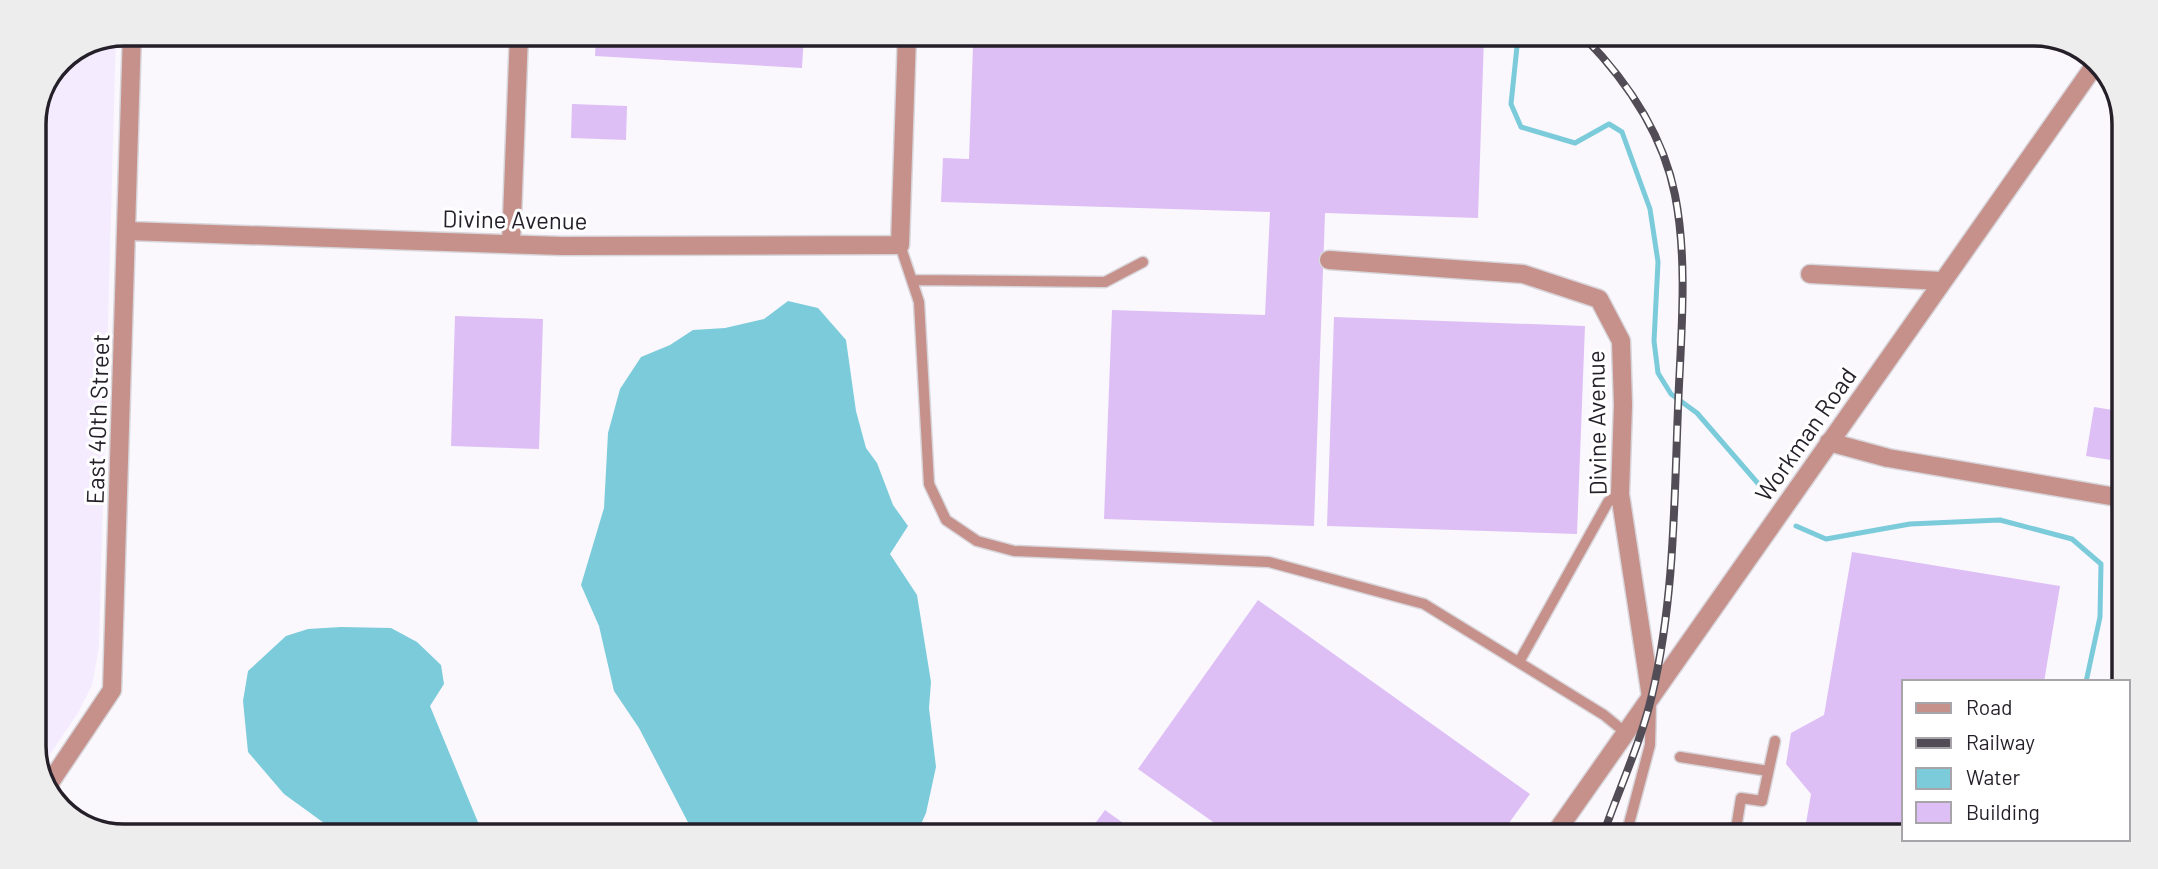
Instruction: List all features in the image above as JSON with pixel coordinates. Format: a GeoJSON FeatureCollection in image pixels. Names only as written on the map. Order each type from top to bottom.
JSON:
{"type":"FeatureCollection","features":[{"type":"Feature","properties":{"kind":"street","name":"East 40th Street"},"geometry":{"type":"LineString","coordinates":[[53,778],[112,690],[132,46]]}},
{"type":"Feature","properties":{"kind":"street"},"geometry":{"type":"LineString","coordinates":[[511,244],[519,46]]}},
{"type":"Feature","properties":{"kind":"street"},"geometry":{"type":"LineString","coordinates":[[900,245],[906,46]]}},
{"type":"Feature","properties":{"kind":"street","name":"Workman Road"},"geometry":{"type":"LineString","coordinates":[[1562,824],[2091,70]]}},
{"type":"Feature","properties":{"kind":"street","name":"Divine Avenue"},"geometry":{"type":"LineString","coordinates":[[128,231],[511,244],[900,245]]}},
{"type":"Feature","properties":{"kind":"street","name":"Divine Avenue"},"geometry":{"type":"LineString","coordinates":[[1329,260],[1523,274],[1599,299],[1620,341],[1623,405],[1620,494],[1651,697]]}},
{"type":"Feature","properties":{"kind":"street"},"geometry":{"type":"LineString","coordinates":[[1810,274],[1941,281]]}},
{"type":"Feature","properties":{"kind":"street"},"geometry":{"type":"LineString","coordinates":[[1829,442],[1888,458],[2112,496]]}},
{"type":"Feature","properties":{"kind":"lane"},"geometry":{"type":"LineString","coordinates":[[900,245],[919,302],[929,484],[946,520],[977,541],[1014,551],[1269,562],[1423,604],[1604,715],[1626,733]]}},
{"type":"Feature","properties":{"kind":"lane"},"geometry":{"type":"LineString","coordinates":[[912,280],[1105,282],[1143,262]]}},
{"type":"Feature","properties":{"kind":"lane"},"geometry":{"type":"LineString","coordinates":[[1518,662],[1608,502],[1620,494]]}},
{"type":"Feature","properties":{"kind":"lane"},"geometry":{"type":"LineString","coordinates":[[1629,824],[1650,745],[1651,697]]}},
{"type":"Feature","properties":{"kind":"lane"},"geometry":{"type":"LineString","coordinates":[[1737,824],[1741,798],[1762,801],[1775,741]]}},
{"type":"Feature","properties":{"kind":"lane"},"geometry":{"type":"LineString","coordinates":[[1680,757],[1768,771]]}},
{"type":"Feature","properties":{"kind":"shaded area"},"geometry":{"type":"Polygon","coordinates":[[[116,46],[99,647],[92,685],[78,713],[47,759],[46,123],[51,94],[68,68],[94,51],[116,46]]]}},
{"type":"Feature","properties":{"kind":"water"},"geometry":{"type":"Polygon","coordinates":[[[788,301],[818,308],[846,340],[856,411],[866,448],[877,463],[893,505],[908,526],[890,554],[917,595],[931,682],[929,708],[936,767],[921,824],[689,824],[639,728],[614,691],[599,626],[581,585],[604,508],[608,433],[620,389],[641,357],[670,345],[693,330],[725,328],[764,319],[788,301]]]}},
{"type":"Feature","properties":{"kind":"water"},"geometry":{"type":"Polygon","coordinates":[[[391,628],[417,642],[441,665],[444,684],[430,706],[479,824],[325,824],[284,794],[248,752],[243,701],[248,671],[286,636],[308,629],[391,628]]]}},
{"type":"Feature","properties":{"kind":"building"},"geometry":{"type":"Polygon","coordinates":[[[595,46],[803,46],[802,68],[595,56],[595,46]]]}},
{"type":"Feature","properties":{"kind":"building"},"geometry":{"type":"Polygon","coordinates":[[[973,46],[1484,46],[1478,218],[1325,213],[1314,526],[1104,519],[1112,310],[1265,315],[1270,212],[941,202],[943,158],[969,159],[973,46]]]}},
{"type":"Feature","properties":{"kind":"building"},"geometry":{"type":"Polygon","coordinates":[[[572,104],[627,106],[626,140],[571,138],[572,104]]]}},
{"type":"Feature","properties":{"kind":"building"},"geometry":{"type":"Polygon","coordinates":[[[455,316],[543,319],[539,449],[451,446],[455,316]]]}},
{"type":"Feature","properties":{"kind":"building"},"geometry":{"type":"Polygon","coordinates":[[[1334,317],[1585,326],[1577,534],[1327,526],[1334,317]]]}},
{"type":"Feature","properties":{"kind":"building"},"geometry":{"type":"Polygon","coordinates":[[[2094,407],[2112,410],[2111,460],[2086,456],[2094,407]]]}},
{"type":"Feature","properties":{"kind":"building"},"geometry":{"type":"Polygon","coordinates":[[[1852,552],[2060,586],[2044,680],[1902,680],[1902,824],[1806,824],[1811,794],[1786,764],[1791,733],[1824,715],[1852,552]]]}},
{"type":"Feature","properties":{"kind":"building"},"geometry":{"type":"Polygon","coordinates":[[[1258,600],[1530,794],[1508,824],[1216,824],[1138,769],[1258,600]]]}},
{"type":"Feature","properties":{"kind":"building"},"geometry":{"type":"Polygon","coordinates":[[[1105,810],[1124,824],[1095,824],[1105,810]]]}},
{"type":"Feature","properties":{"kind":"waterway"},"geometry":{"type":"LineString","coordinates":[[1517,46],[1511,104],[1521,127],[1575,143],[1609,124],[1622,132],[1650,209],[1658,262],[1654,341],[1658,373],[1671,394],[1697,413],[1768,495]]}},
{"type":"Feature","properties":{"kind":"waterway"},"geometry":{"type":"LineString","coordinates":[[1796,526],[1826,539],[1910,524],[2000,520],[2072,539],[2101,564],[2100,617],[2086,680]]}},
{"type":"Feature","properties":{"kind":"railway"},"geometry":{"type":"LineString","coordinates":[[1592,46],[1629,90],[1662,151],[1675,195],[1682,265],[1675,502],[1666,618],[1647,713],[1607,824]]}}]}
